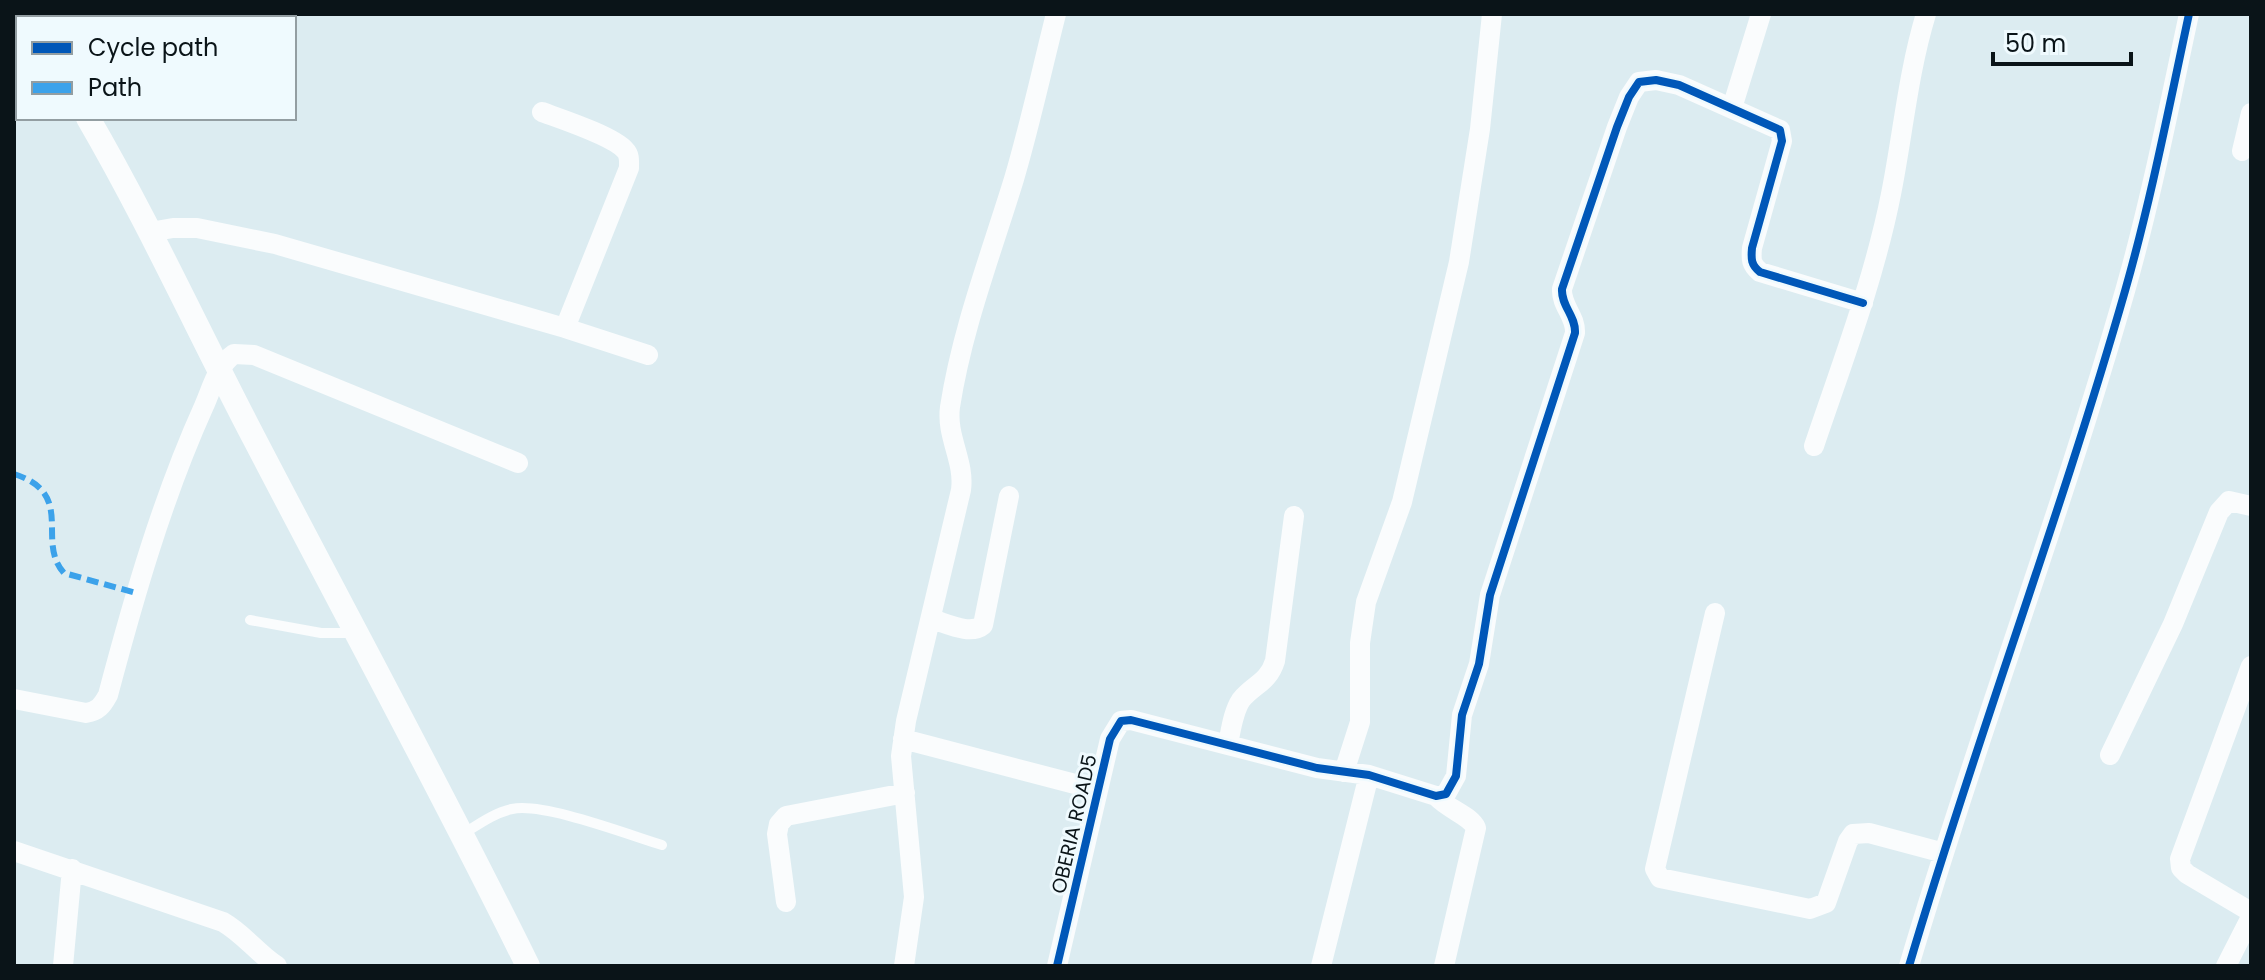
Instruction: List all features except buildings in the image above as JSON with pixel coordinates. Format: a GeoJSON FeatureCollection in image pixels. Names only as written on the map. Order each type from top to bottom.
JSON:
{"type":"FeatureCollection","features":[{"type":"Feature","properties":{"kind":"street"},"geometry":{"type":"LineString","coordinates":[[904,966],[914,897],[901,756],[963,477],[949,420],[953,394],[988,258],[1015,176],[1056,14]]}},
{"type":"Feature","properties":{"kind":"street"},"geometry":{"type":"LineString","coordinates":[[1344,772],[1360,722],[1360,643],[1364,612],[1402,502],[1459,262],[1474,169],[1492,14]]}},
{"type":"Feature","properties":{"kind":"street"},"geometry":{"type":"LineString","coordinates":[[1732,108],[1761,14]]}},
{"type":"Feature","properties":{"kind":"street"},"geometry":{"type":"LineString","coordinates":[[1814,446],[1863,303],[1891,196],[1911,67],[1926,14]]}},
{"type":"Feature","properties":{"kind":"street"},"geometry":{"type":"LineString","coordinates":[[1909,966],[2125,293],[2189,14]]}},
{"type":"Feature","properties":{"kind":"street"},"geometry":{"type":"LineString","coordinates":[[1436,796],[1446,794],[1456,776],[1462,715],[1479,664],[1490,595],[1575,333],[1576,325],[1562,296],[1562,289],[1629,97],[1639,82],[1656,80],[1679,85],[1774,126],[1783,134],[1752,248],[1754,267],[1760,272],[1863,303]]}},
{"type":"Feature","properties":{"kind":"street"},"geometry":{"type":"LineString","coordinates":[[542,112],[612,141],[624,149],[630,158],[629,168],[565,328]]}},
{"type":"Feature","properties":{"kind":"street"},"geometry":{"type":"LineString","coordinates":[[2242,151],[2251,113]]}},
{"type":"Feature","properties":{"kind":"street"},"geometry":{"type":"LineString","coordinates":[[89,120],[150,232],[355,633],[463,834],[528,966]]}},
{"type":"Feature","properties":{"kind":"street"},"geometry":{"type":"LineString","coordinates":[[150,232],[197,228],[275,244],[648,355]]}},
{"type":"Feature","properties":{"kind":"street"},"geometry":{"type":"LineString","coordinates":[[14,699],[86,713],[96,711],[102,705],[108,695],[131,607],[171,483],[219,370],[234,354],[254,355],[518,463]]}},
{"type":"Feature","properties":{"kind":"street"},"geometry":{"type":"LineString","coordinates":[[931,619],[970,630],[983,625],[1009,496]]}},
{"type":"Feature","properties":{"kind":"street"},"geometry":{"type":"LineString","coordinates":[[2110,755],[2173,624],[2219,512],[2229,501],[2251,506]]}},
{"type":"Feature","properties":{"kind":"street"},"geometry":{"type":"LineString","coordinates":[[1294,516],[1275,661],[1266,680],[1238,705],[1228,744],[1294,763],[1369,775],[1436,796],[1450,810],[1470,818],[1476,828],[1444,966]]}},
{"type":"Feature","properties":{"kind":"street"},"geometry":{"type":"LineString","coordinates":[[1715,613],[1655,869],[1660,878],[1810,909],[1826,903],[1853,834],[1869,833],[1944,853]]}},
{"type":"Feature","properties":{"kind":"street"},"geometry":{"type":"LineString","coordinates":[[2226,966],[2251,914],[2187,874],[2181,868],[2180,859],[2251,666]]}},
{"type":"Feature","properties":{"kind":"street","name":"OBERIA ROAD5"},"geometry":{"type":"LineString","coordinates":[[1057,966],[1110,739],[1121,721],[1131,720],[1228,744]]}},
{"type":"Feature","properties":{"kind":"street"},"geometry":{"type":"LineString","coordinates":[[903,739],[1098,790]]}},
{"type":"Feature","properties":{"kind":"street"},"geometry":{"type":"LineString","coordinates":[[1321,966],[1369,775]]}},
{"type":"Feature","properties":{"kind":"street"},"geometry":{"type":"LineString","coordinates":[[786,902],[777,834],[779,824],[786,816],[905,793]]}},
{"type":"Feature","properties":{"kind":"street"},"geometry":{"type":"LineString","coordinates":[[14,851],[223,922],[236,929],[277,966]]}},
{"type":"Feature","properties":{"kind":"street"},"geometry":{"type":"LineString","coordinates":[[63,966],[72,869]]}},
{"type":"Feature","properties":{"kind":"lane"},"geometry":{"type":"LineString","coordinates":[[250,620],[321,633],[355,633]]}},
{"type":"Feature","properties":{"kind":"lane"},"geometry":{"type":"LineString","coordinates":[[463,834],[494,815],[524,807],[553,812],[662,845]]}},
{"type":"Feature","properties":{"kind":"marked path"},"geometry":{"type":"LineString","coordinates":[[14,474],[33,483],[44,493],[50,506],[56,560],[64,573],[136,593]]}},
{"type":"Feature","properties":{"kind":"cycle path"},"geometry":{"type":"LineString","coordinates":[[1909,966],[2100,376],[2151,188],[2189,14]]}},
{"type":"Feature","properties":{"kind":"cycle path"},"geometry":{"type":"LineString","coordinates":[[1057,966],[1110,739],[1121,721],[1131,720],[1317,768],[1369,775],[1436,796],[1446,794],[1456,776],[1462,715],[1479,664],[1490,595],[1575,333],[1562,289],[1617,127],[1639,82],[1656,80],[1679,85],[1780,130],[1782,141],[1752,248],[1753,264],[1760,272],[1863,303]]}}]}
